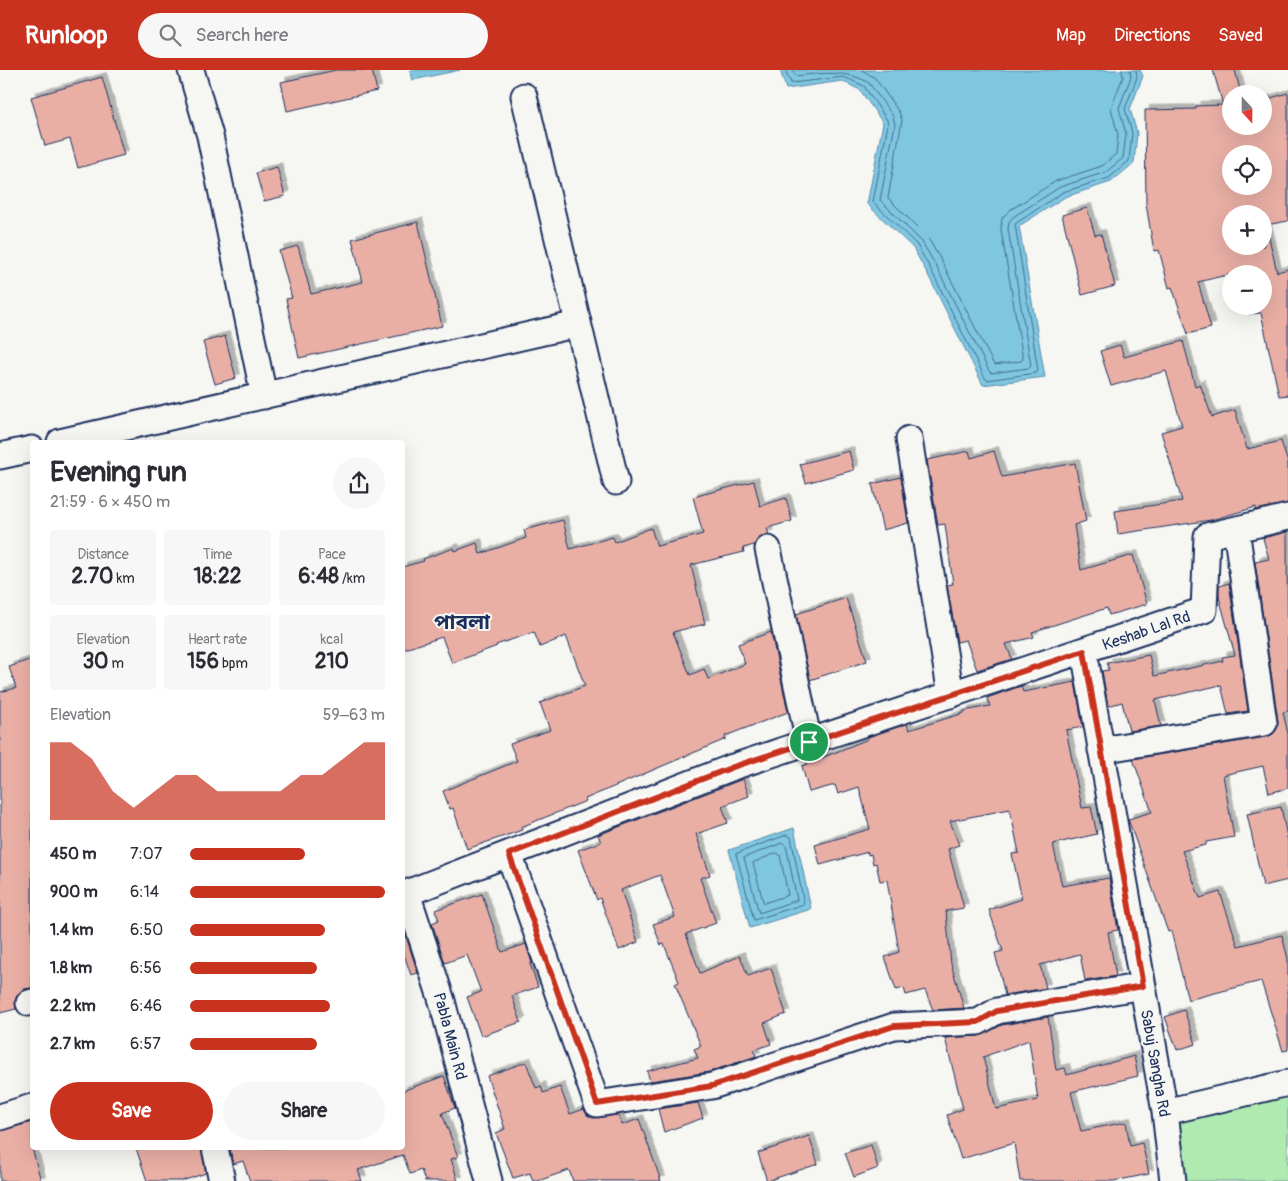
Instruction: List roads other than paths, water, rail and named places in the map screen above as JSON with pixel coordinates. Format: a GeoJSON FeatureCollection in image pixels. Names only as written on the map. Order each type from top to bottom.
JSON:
{"type":"FeatureCollection","features":[{"type":"Feature","properties":{"kind":"street"},"geometry":{"type":"LineString","coordinates":[[191,70],[210,136],[264,396]]}},
{"type":"Feature","properties":{"kind":"street"},"geometry":{"type":"LineString","coordinates":[[524,96],[616,482]]}},
{"type":"Feature","properties":{"kind":"street"},"geometry":{"type":"LineString","coordinates":[[69,440],[578,324]]}},
{"type":"Feature","properties":{"kind":"street"},"geometry":{"type":"LineString","coordinates":[[909,439],[951,695]]}},
{"type":"Feature","properties":{"kind":"street"},"geometry":{"type":"LineString","coordinates":[[0,456],[30,449]]}},
{"type":"Feature","properties":{"kind":"street","name":"Keshab Lal Rd"},"geometry":{"type":"LineString","coordinates":[[405,894],[733,767],[1204,610],[1207,536],[1288,518]]}},
{"type":"Feature","properties":{"kind":"street"},"geometry":{"type":"LineString","coordinates":[[1102,750],[1264,723],[1236,529]]}},
{"type":"Feature","properties":{"kind":"street"},"geometry":{"type":"LineString","coordinates":[[768,548],[809,742]]}},
{"type":"Feature","properties":{"kind":"street","name":"Sabuj Sangha Rd"},"geometry":{"type":"LineString","coordinates":[[1084,651],[1165,1112],[1173,1181]]}},
{"type":"Feature","properties":{"kind":"street"},"geometry":{"type":"LineString","coordinates":[[509,854],[597,1104],[712,1086],[894,1026],[978,1022],[997,1011],[1143,986]]}},
{"type":"Feature","properties":{"kind":"street","name":"Pabla Main Rd"},"geometry":{"type":"LineString","coordinates":[[405,894],[442,1001],[489,1181]]}},
{"type":"Feature","properties":{"kind":"street"},"geometry":{"type":"LineString","coordinates":[[1165,1112],[1288,1083]]}},
{"type":"Feature","properties":{"kind":"street"},"geometry":{"type":"LineString","coordinates":[[0,1117],[30,1108]]}},
{"type":"Feature","properties":{"kind":"street"},"geometry":{"type":"LineString","coordinates":[[215,1150],[222,1181]]}},
{"type":"Feature","properties":{"kind":"water"},"geometry":{"type":"Polygon","coordinates":[[[410,70],[460,70],[413,80],[410,70]]]}},
{"type":"Feature","properties":{"kind":"water"},"geometry":{"type":"Polygon","coordinates":[[[780,70],[1140,70],[1143,76],[1130,109],[1137,133],[1134,163],[1111,182],[1065,197],[1019,226],[1045,377],[983,385],[913,248],[867,204],[883,123],[860,90],[842,81],[786,89],[780,70]]]}},
{"type":"Feature","properties":{"kind":"water"},"geometry":{"type":"Polygon","coordinates":[[[794,828],[811,909],[750,928],[729,850],[794,828]]]}},
{"type":"Feature","properties":{"kind":"district","name":"পাবলা"},"geometry":{"type":"Point","coordinates":[462,622]}}]}
